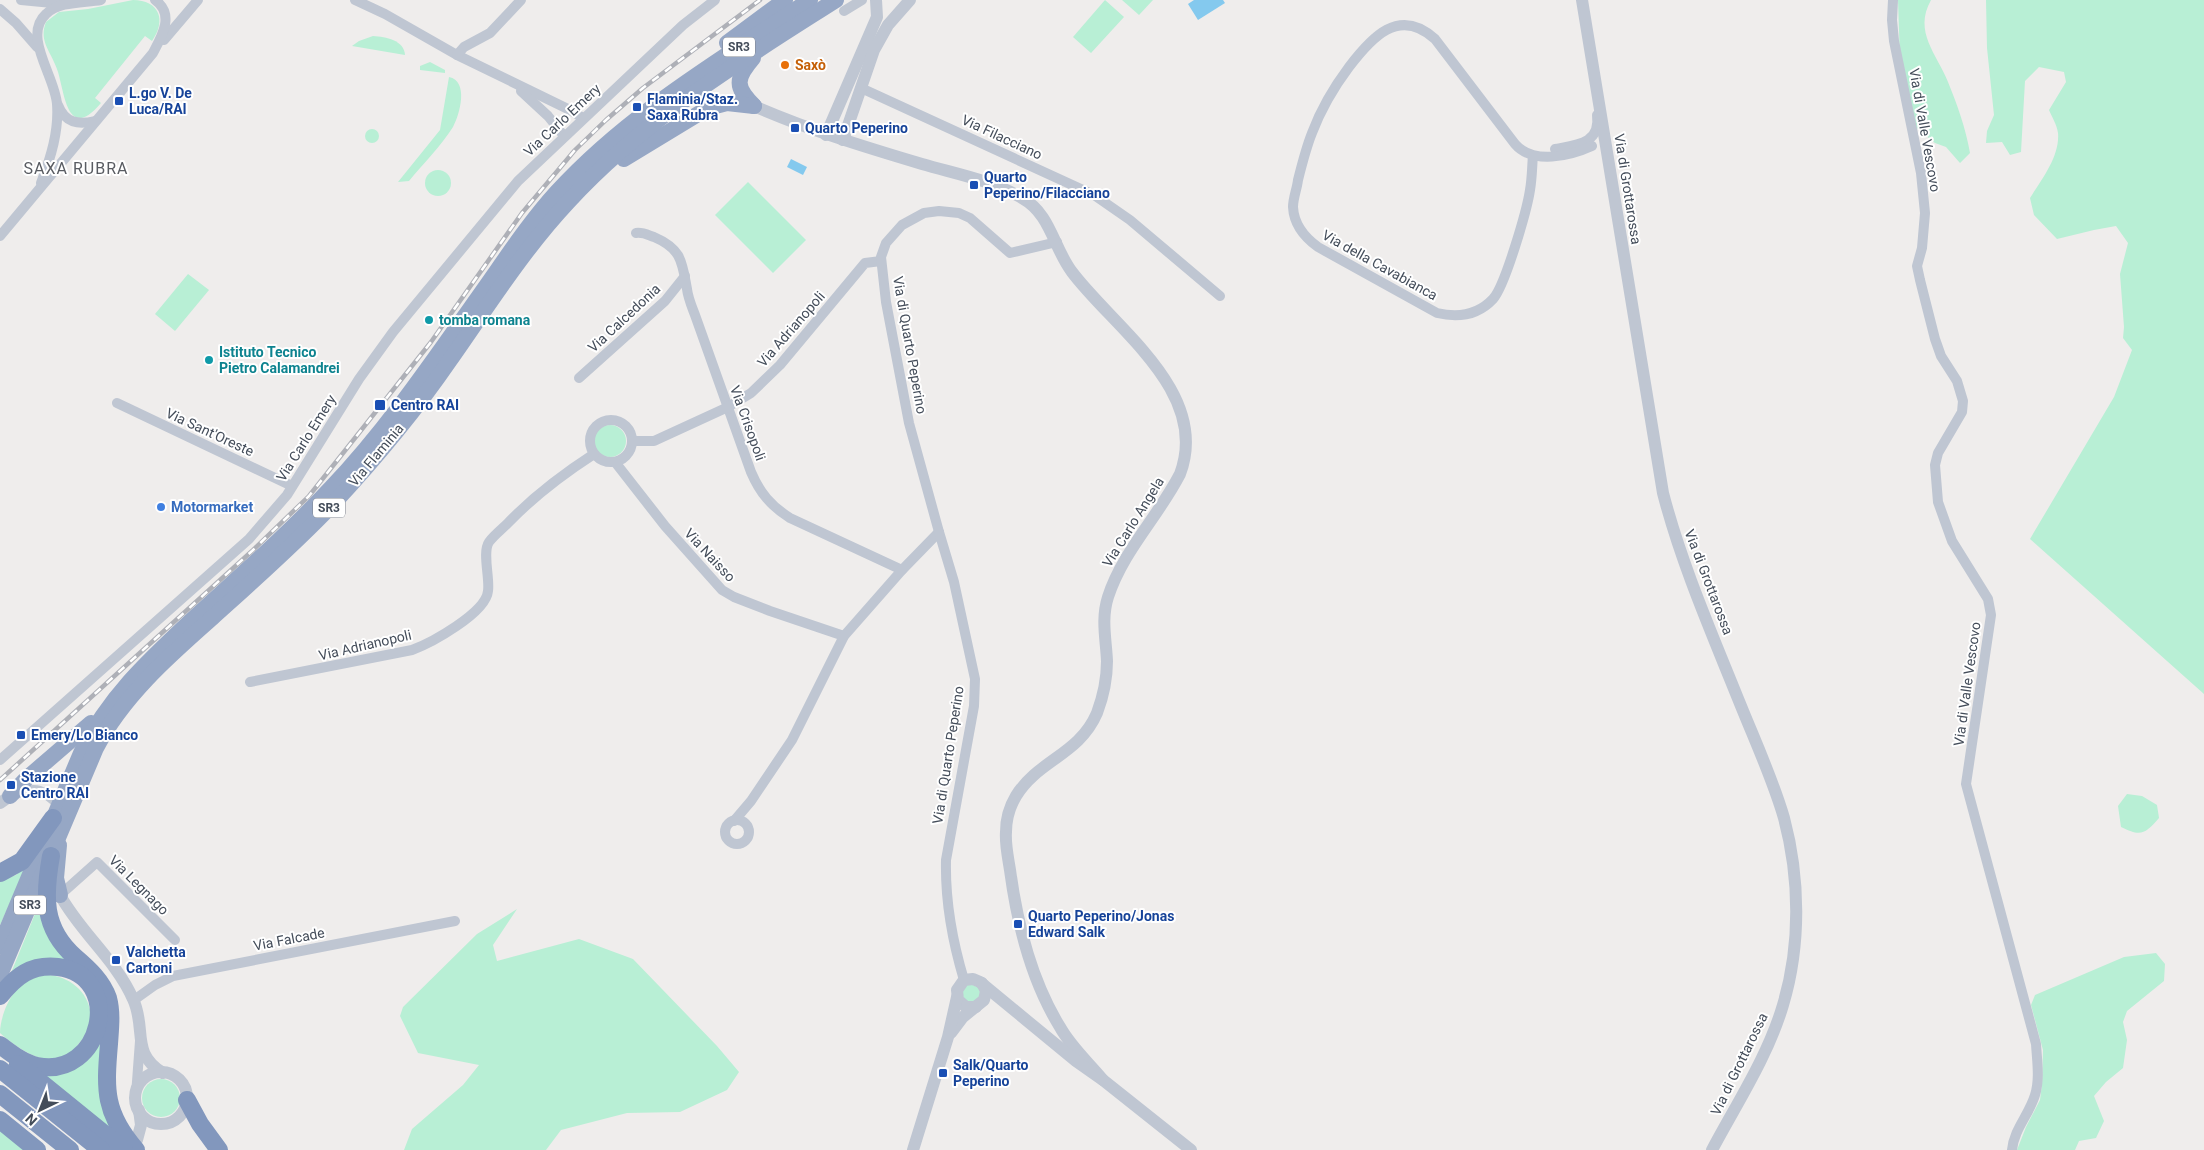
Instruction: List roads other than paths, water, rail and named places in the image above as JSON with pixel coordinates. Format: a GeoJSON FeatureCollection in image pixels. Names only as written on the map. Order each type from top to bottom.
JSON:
{"type":"FeatureCollection","features":[{"type":"Feature","properties":{"kind":"highway"},"geometry":{"type":"LineString","coordinates":[[668,95],[718,50],[785,0]]}},
{"type":"Feature","properties":{"kind":"highway","name":"Via Flaminia"},"geometry":{"type":"LineString","coordinates":[[0,946],[80,753],[108,706],[148,661],[274,545],[333,486],[370,445],[411,393],[543,208],[567,181],[609,141],[668,95],[810,0]]}},
{"type":"Feature","properties":{"kind":"highway","name":"Via Flaminia"},"geometry":{"type":"LineString","coordinates":[[0,976],[96,748],[110,724],[127,702],[170,656],[309,528],[376,457],[437,379],[530,246],[570,200],[621,151],[654,123],[762,48],[840,6]]}},
{"type":"Feature","properties":{"kind":"highway"},"geometry":{"type":"LineString","coordinates":[[754,106],[742,93],[739,82],[746,66],[762,48]]}},
{"type":"Feature","properties":{"kind":"highway"},"geometry":{"type":"LineString","coordinates":[[570,200],[611,168],[702,111],[726,103],[754,106]]}},
{"type":"Feature","properties":{"kind":"highway"},"geometry":{"type":"LineString","coordinates":[[5,799],[108,706]]}},
{"type":"Feature","properties":{"kind":"highway"},"geometry":{"type":"LineString","coordinates":[[0,873],[22,861],[56,811]]}},
{"type":"Feature","properties":{"kind":"highway"},"geometry":{"type":"LineString","coordinates":[[60,835],[56,878],[60,895]]}},
{"type":"Feature","properties":{"kind":"highway"},"geometry":{"type":"LineString","coordinates":[[51,856],[46,892],[50,919],[63,944],[97,977],[108,998],[111,1024],[107,1082],[108,1103],[117,1124],[136,1150]]}},
{"type":"Feature","properties":{"kind":"highway"},"geometry":{"type":"LineString","coordinates":[[0,996],[14,980],[25,972],[46,966],[63,968],[81,977],[90,986],[97,998],[99,1012],[97,1029],[89,1045],[81,1054],[65,1063],[37,1066],[22,1060],[0,1047]]}},
{"type":"Feature","properties":{"kind":"highway"},"geometry":{"type":"LineString","coordinates":[[0,1047],[124,1150]]}},
{"type":"Feature","properties":{"kind":"highway"},"geometry":{"type":"LineString","coordinates":[[0,1069],[101,1150]]}},
{"type":"Feature","properties":{"kind":"highway"},"geometry":{"type":"LineString","coordinates":[[0,1094],[70,1150]]}},
{"type":"Feature","properties":{"kind":"highway"},"geometry":{"type":"LineString","coordinates":[[187,1100],[200,1124],[219,1150]]}},
{"type":"Feature","properties":{"kind":"highway"},"geometry":{"type":"LineString","coordinates":[[0,1120],[37,1150]]}},
{"type":"Feature","properties":{"kind":"street"},"geometry":{"type":"LineString","coordinates":[[21,0],[66,4],[101,0]]}},
{"type":"Feature","properties":{"kind":"street"},"geometry":{"type":"LineString","coordinates":[[154,53],[165,32],[166,16],[155,0]]}},
{"type":"Feature","properties":{"kind":"street"},"geometry":{"type":"LineString","coordinates":[[0,236],[198,0]]}},
{"type":"Feature","properties":{"kind":"street"},"geometry":{"type":"LineString","coordinates":[[457,55],[464,47],[490,33],[521,0]]}},
{"type":"Feature","properties":{"kind":"street","name":"Via Carlo Emery"},"geometry":{"type":"LineString","coordinates":[[0,760],[248,539],[292,486],[359,379],[412,308],[518,181],[683,25],[715,0]]}},
{"type":"Feature","properties":{"kind":"street"},"geometry":{"type":"LineString","coordinates":[[840,6],[862,0]]}},
{"type":"Feature","properties":{"kind":"street"},"geometry":{"type":"LineString","coordinates":[[843,140],[867,67],[878,42],[893,18],[910,0]]}},
{"type":"Feature","properties":{"kind":"street","name":"Via di Grottarossa"},"geometry":{"type":"LineString","coordinates":[[1582,0],[1659,473],[1669,516],[1694,590],[1778,799],[1789,840],[1794,876],[1795,936],[1791,972],[1783,1004],[1765,1051],[1712,1150]]}},
{"type":"Feature","properties":{"kind":"street","name":"Via di Valle Vescovo"},"geometry":{"type":"LineString","coordinates":[[1893,0],[1894,41],[1922,172],[1925,213],[1922,248],[1918,266],[1920,280],[1941,356],[1957,381],[1963,401],[1962,412],[1938,453],[1935,465],[1938,502],[1952,541],[1988,599],[1991,615],[1966,784],[2036,1044],[2038,1072],[2035,1097],[2016,1132],[2012,1150]]}},
{"type":"Feature","properties":{"kind":"street"},"geometry":{"type":"LineString","coordinates":[[359,1],[457,55],[583,118]]}},
{"type":"Feature","properties":{"kind":"street"},"geometry":{"type":"LineString","coordinates":[[826,135],[874,26],[878,13],[877,2]]}},
{"type":"Feature","properties":{"kind":"street"},"geometry":{"type":"LineString","coordinates":[[36,193],[49,163],[56,134],[57,104],[55,87],[39,50],[36,32],[39,22],[47,12],[66,4]]}},
{"type":"Feature","properties":{"kind":"street"},"geometry":{"type":"LineString","coordinates":[[0,9],[16,22],[39,50]]}},
{"type":"Feature","properties":{"kind":"street","name":"Via della Cavabianca"},"geometry":{"type":"LineString","coordinates":[[1403,25],[1420,28],[1435,39],[1515,144],[1526,154],[1533,155],[1530,190],[1500,290],[1485,306],[1460,316],[1437,313],[1318,247],[1306,237],[1296,221],[1294,202],[1303,161],[1312,132],[1328,98],[1370,40],[1395,26],[1403,25]]}},
{"type":"Feature","properties":{"kind":"street"},"geometry":{"type":"LineString","coordinates":[[500,77],[535,103],[564,136]]}},
{"type":"Feature","properties":{"kind":"street"},"geometry":{"type":"LineString","coordinates":[[1533,155],[1543,150],[1580,144],[1590,139],[1597,128],[1593,90],[1595,77]]}},
{"type":"Feature","properties":{"kind":"street","name":"Via Filacciano"},"geometry":{"type":"LineString","coordinates":[[861,88],[1094,195],[1130,220],[1220,296]]}},
{"type":"Feature","properties":{"kind":"street"},"geometry":{"type":"LineString","coordinates":[[57,104],[62,114],[73,123],[84,124],[95,121]]}},
{"type":"Feature","properties":{"kind":"street"},"geometry":{"type":"LineString","coordinates":[[754,106],[826,135],[978,178],[1021,197],[1040,211],[1057,242]]}},
{"type":"Feature","properties":{"kind":"street"},"geometry":{"type":"LineString","coordinates":[[1580,144],[1592,146]]}},
{"type":"Feature","properties":{"kind":"street"},"geometry":{"type":"LineString","coordinates":[[1533,155],[1544,157],[1581,151],[1592,146],[1606,144]]}},
{"type":"Feature","properties":{"kind":"street","name":"Via di Quarto Peperino"},"geometry":{"type":"LineString","coordinates":[[964,980],[949,920],[946,869],[974,706],[975,679],[954,582],[938,532],[909,423],[880,261],[883,248],[896,231],[916,216],[932,212],[950,212],[970,218],[1010,253],[1057,242]]}},
{"type":"Feature","properties":{"kind":"street","name":"Via Crisopoli"},"geometry":{"type":"LineString","coordinates":[[636,233],[644,233],[673,247],[681,260],[687,292],[755,482],[762,494],[771,504],[790,518],[902,570]]}},
{"type":"Feature","properties":{"kind":"street","name":"Via Carlo Angela"},"geometry":{"type":"LineString","coordinates":[[1044,995],[1026,949],[1011,881],[1006,832],[1010,811],[1015,798],[1032,776],[1070,749],[1094,719],[1101,702],[1105,684],[1107,662],[1104,638],[1104,611],[1108,597],[1118,570],[1133,544],[1174,487],[1184,463],[1187,445],[1183,415],[1169,386],[1133,339],[1071,271],[1057,242]]}},
{"type":"Feature","properties":{"kind":"street","name":"Via Adrianopoli"},"geometry":{"type":"LineString","coordinates":[[632,441],[654,441],[728,407],[751,394],[780,365],[865,262],[880,261]]}},
{"type":"Feature","properties":{"kind":"street","name":"Via Calcedonia"},"geometry":{"type":"LineString","coordinates":[[579,378],[665,301],[684,276]]}},
{"type":"Feature","properties":{"kind":"street","name":"Via Sant'Oreste"},"geometry":{"type":"LineString","coordinates":[[117,403],[292,486]]}},
{"type":"Feature","properties":{"kind":"street"},"geometry":{"type":"LineString","coordinates":[[613,420],[624,424],[632,441],[627,454],[615,462],[604,460],[594,454],[590,436],[601,422],[613,420]]}},
{"type":"Feature","properties":{"kind":"street","name":"Via Adrianopoli"},"geometry":{"type":"LineString","coordinates":[[250,682],[412,650],[435,639],[466,620],[487,597],[489,589],[486,552],[490,541],[513,517],[566,471],[594,454]]}},
{"type":"Feature","properties":{"kind":"street","name":"Via Naisso"},"geometry":{"type":"LineString","coordinates":[[615,462],[665,526],[722,590],[761,608],[844,636]]}},
{"type":"Feature","properties":{"kind":"street"},"geometry":{"type":"LineString","coordinates":[[737,821],[743,810],[766,781],[792,740],[844,636],[938,532]]}},
{"type":"Feature","properties":{"kind":"street"},"geometry":{"type":"LineString","coordinates":[[5,799],[27,790],[37,789],[56,811]]}},
{"type":"Feature","properties":{"kind":"street","name":"Via Legnago"},"geometry":{"type":"LineString","coordinates":[[60,895],[97,862],[175,940]]}},
{"type":"Feature","properties":{"kind":"street"},"geometry":{"type":"LineString","coordinates":[[60,895],[124,982],[134,1000],[139,1018],[140,1038],[136,1095],[141,1125],[137,1140],[159,1123]]}},
{"type":"Feature","properties":{"kind":"street","name":"Via Falcade"},"geometry":{"type":"LineString","coordinates":[[134,1000],[155,985],[173,976],[455,921]]}},
{"type":"Feature","properties":{"kind":"street"},"geometry":{"type":"LineString","coordinates":[[913,1150],[948,1037],[958,988],[964,980],[973,979],[982,983],[1076,1061],[1191,1150]]}},
{"type":"Feature","properties":{"kind":"street"},"geometry":{"type":"LineString","coordinates":[[948,1037],[958,1022],[979,1006],[986,993],[982,983]]}},
{"type":"Feature","properties":{"kind":"street"},"geometry":{"type":"LineString","coordinates":[[1044,995],[1065,1036],[1103,1080]]}},
{"type":"Feature","properties":{"kind":"street"},"geometry":{"type":"LineString","coordinates":[[1035,1026],[1043,1013],[1044,995]]}},
{"type":"Feature","properties":{"kind":"street"},"geometry":{"type":"LineString","coordinates":[[957,997],[964,1006],[979,1006],[992,1002],[1010,1006]]}},
{"type":"Feature","properties":{"kind":"street"},"geometry":{"type":"LineString","coordinates":[[1047,1037],[1054,1015]]}},
{"type":"Feature","properties":{"kind":"street"},"geometry":{"type":"LineString","coordinates":[[139,1110],[147,1119],[159,1123],[168,1122],[178,1117],[184,1110],[187,1100],[185,1089],[179,1080],[163,1073],[146,1060],[140,1038]]}},
{"type":"Feature","properties":{"kind":"street"},"geometry":{"type":"LineString","coordinates":[[136,1095],[138,1087],[146,1077],[163,1073]]}},
{"type":"Feature","properties":{"kind":"water"},"geometry":{"type":"Polygon","coordinates":[[[1194,0],[1223,0],[1225,3],[1198,20],[1188,4],[1194,0]]]}},
{"type":"Feature","properties":{"kind":"water"},"geometry":{"type":"Polygon","coordinates":[[[791,159],[807,167],[803,175],[787,167],[791,159]]]}},
{"type":"Feature","properties":{"kind":"railway"},"geometry":{"type":"LineString","coordinates":[[0,780],[252,551],[309,496],[431,342],[522,213],[575,150],[643,88],[760,0]]}},
{"type":"Feature","properties":{"kind":"place","name":"Saxò"},"geometry":{"type":"Point","coordinates":[785,65]}},
{"type":"Feature","properties":{"kind":"place","name":"L.go V. De Luca/RAI"},"geometry":{"type":"Point","coordinates":[119,101]}},
{"type":"Feature","properties":{"kind":"place","name":"Flaminia/Staz. Saxa Rubra"},"geometry":{"type":"Point","coordinates":[637,107]}},
{"type":"Feature","properties":{"kind":"place","name":"Quarto Peperino"},"geometry":{"type":"Point","coordinates":[795,128]}},
{"type":"Feature","properties":{"kind":"place","name":"Quarto Peperino/Filacciano"},"geometry":{"type":"Point","coordinates":[974,185]}},
{"type":"Feature","properties":{"kind":"place","name":"tomba romana"},"geometry":{"type":"Point","coordinates":[429,320]}},
{"type":"Feature","properties":{"kind":"place","name":"Istituto Tecnico Pietro Calamandrei"},"geometry":{"type":"Point","coordinates":[209,360]}},
{"type":"Feature","properties":{"kind":"place","name":"Centro RAI"},"geometry":{"type":"Point","coordinates":[380,405]}},
{"type":"Feature","properties":{"kind":"place","name":"Motormarket"},"geometry":{"type":"Point","coordinates":[161,507]}},
{"type":"Feature","properties":{"kind":"place","name":"Emery/Lo Bianco"},"geometry":{"type":"Point","coordinates":[21,735]}},
{"type":"Feature","properties":{"kind":"place","name":"Stazione Centro RAI"},"geometry":{"type":"Point","coordinates":[11,785]}},
{"type":"Feature","properties":{"kind":"place","name":"Quarto Peperino/Jonas Edward Salk"},"geometry":{"type":"Point","coordinates":[1018,924]}},
{"type":"Feature","properties":{"kind":"place","name":"Valchetta Cartoni"},"geometry":{"type":"Point","coordinates":[116,960]}},
{"type":"Feature","properties":{"kind":"place","name":"Salk/Quarto Peperino"},"geometry":{"type":"Point","coordinates":[943,1073]}},
{"type":"Feature","properties":{"kind":"district","name":"SAXA RUBRA"},"geometry":{"type":"Point","coordinates":[76,168]}}]}
